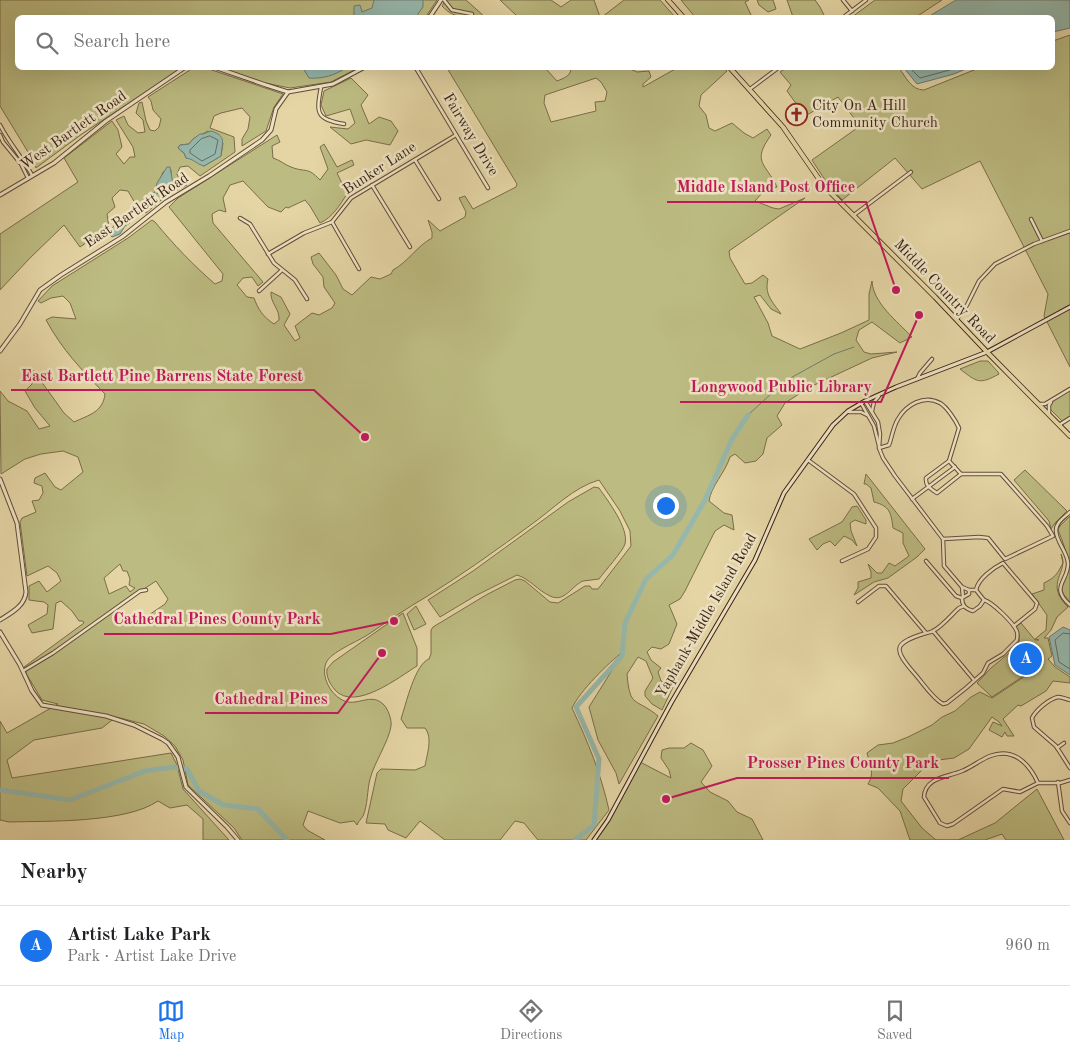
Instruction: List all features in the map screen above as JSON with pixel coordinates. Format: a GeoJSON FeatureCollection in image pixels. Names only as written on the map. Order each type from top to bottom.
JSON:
{"type":"FeatureCollection","features":[{"type":"Feature","properties":{"kind":"main road"},"geometry":{"type":"LineString","coordinates":[[668,0],[681,15]]}},
{"type":"Feature","properties":{"kind":"main road","name":"Middle Country Road"},"geometry":{"type":"LineString","coordinates":[[732,70],[783,127],[819,179],[853,216],[1070,436]]}},
{"type":"Feature","properties":{"kind":"street"},"geometry":{"type":"LineString","coordinates":[[432,15],[443,0],[452,10],[472,14]]}},
{"type":"Feature","properties":{"kind":"street"},"geometry":{"type":"LineString","coordinates":[[843,0],[852,11]]}},
{"type":"Feature","properties":{"kind":"street"},"geometry":{"type":"LineString","coordinates":[[855,0],[860,5]]}},
{"type":"Feature","properties":{"kind":"street"},"geometry":{"type":"LineString","coordinates":[[846,15],[866,0]]}},
{"type":"Feature","properties":{"kind":"street","name":"West Bartlett Road"},"geometry":{"type":"LineString","coordinates":[[0,195],[54,163],[103,123],[181,70]]}},
{"type":"Feature","properties":{"kind":"street"},"geometry":{"type":"LineString","coordinates":[[222,70],[288,92],[333,84],[359,70]]}},
{"type":"Feature","properties":{"kind":"street","name":"Fairway Drive"},"geometry":{"type":"LineString","coordinates":[[417,70],[488,188]]}},
{"type":"Feature","properties":{"kind":"street"},"geometry":{"type":"LineString","coordinates":[[750,89],[775,70]]}},
{"type":"Feature","properties":{"kind":"street"},"geometry":{"type":"LineString","coordinates":[[321,87],[318,103],[321,116],[325,120],[344,124]]}},
{"type":"Feature","properties":{"kind":"street","name":"East Bartlett Road"},"geometry":{"type":"LineString","coordinates":[[0,351],[20,324],[40,290],[122,237],[166,202],[258,143],[271,130],[276,109],[288,92]]}},
{"type":"Feature","properties":{"kind":"street"},"geometry":{"type":"LineString","coordinates":[[0,125],[6,139],[25,162],[30,176]]}},
{"type":"Feature","properties":{"kind":"street","name":"Bunker Lane"},"geometry":{"type":"LineString","coordinates":[[332,222],[351,198],[456,134]]}},
{"type":"Feature","properties":{"kind":"street"},"geometry":{"type":"LineString","coordinates":[[0,135],[30,176]]}},
{"type":"Feature","properties":{"kind":"street"},"geometry":{"type":"LineString","coordinates":[[415,160],[438,199]]}},
{"type":"Feature","properties":{"kind":"street"},"geometry":{"type":"LineString","coordinates":[[21,164],[25,162]]}},
{"type":"Feature","properties":{"kind":"street"},"geometry":{"type":"LineString","coordinates":[[853,216],[911,172]]}},
{"type":"Feature","properties":{"kind":"street"},"geometry":{"type":"LineString","coordinates":[[372,186],[410,247]]}},
{"type":"Feature","properties":{"kind":"street"},"geometry":{"type":"LineString","coordinates":[[240,218],[252,227],[274,263],[295,280],[307,299]]}},
{"type":"Feature","properties":{"kind":"street"},"geometry":{"type":"LineString","coordinates":[[1031,220],[1042,241]]}},
{"type":"Feature","properties":{"kind":"street"},"geometry":{"type":"LineString","coordinates":[[268,254],[304,233],[332,222],[359,269]]}},
{"type":"Feature","properties":{"kind":"street"},"geometry":{"type":"LineString","coordinates":[[956,319],[967,305],[979,281],[989,270],[1010,256],[1042,241],[1070,231]]}},
{"type":"Feature","properties":{"kind":"street"},"geometry":{"type":"LineString","coordinates":[[259,291],[281,270]]}},
{"type":"Feature","properties":{"kind":"street","name":"Yaphank-Middle Island Road"},"geometry":{"type":"LineString","coordinates":[[594,840],[611,816],[671,702],[755,560],[784,493],[833,425],[847,412],[863,402],[986,352],[1070,307]]}},
{"type":"Feature","properties":{"kind":"street"},"geometry":{"type":"LineString","coordinates":[[917,379],[932,359]]}},
{"type":"Feature","properties":{"kind":"street"},"geometry":{"type":"LineString","coordinates":[[1039,404],[1045,404],[1070,389]]}},
{"type":"Feature","properties":{"kind":"street"},"geometry":{"type":"LineString","coordinates":[[872,412],[874,402],[880,394]]}},
{"type":"Feature","properties":{"kind":"street"},"geometry":{"type":"LineString","coordinates":[[879,448],[889,445],[897,420],[908,406],[924,400],[932,400],[942,404],[959,426],[950,461],[926,478],[929,487],[937,493],[961,474],[1001,474],[1047,526],[1053,536],[1005,559],[988,538],[943,539]]}},
{"type":"Feature","properties":{"kind":"street"},"geometry":{"type":"LineString","coordinates":[[1049,414],[1049,405],[1052,400]]}},
{"type":"Feature","properties":{"kind":"street"},"geometry":{"type":"LineString","coordinates":[[863,402],[872,412],[879,429],[879,448]]}},
{"type":"Feature","properties":{"kind":"street"},"geometry":{"type":"LineString","coordinates":[[863,402],[874,426],[879,448],[887,465],[943,539],[944,566],[962,587],[976,590]]}},
{"type":"Feature","properties":{"kind":"street"},"geometry":{"type":"LineString","coordinates":[[847,412],[860,412],[868,415]]}},
{"type":"Feature","properties":{"kind":"street"},"geometry":{"type":"LineString","coordinates":[[1059,425],[1070,418]]}},
{"type":"Feature","properties":{"kind":"street"},"geometry":{"type":"LineString","coordinates":[[808,460],[854,494],[876,528],[876,537],[868,548],[842,561]]}},
{"type":"Feature","properties":{"kind":"street"},"geometry":{"type":"LineString","coordinates":[[950,461],[961,474]]}},
{"type":"Feature","properties":{"kind":"street"},"geometry":{"type":"LineString","coordinates":[[912,499],[955,467]]}},
{"type":"Feature","properties":{"kind":"street"},"geometry":{"type":"LineString","coordinates":[[0,479],[17,523],[26,592],[20,606],[0,620]]}},
{"type":"Feature","properties":{"kind":"street"},"geometry":{"type":"LineString","coordinates":[[1070,512],[1059,522],[1056,528],[1059,539],[1066,551],[1068,566],[1060,586],[1060,592],[1070,605]]}},
{"type":"Feature","properties":{"kind":"street"},"geometry":{"type":"LineString","coordinates":[[926,560],[956,596],[963,597],[969,594],[969,590]]}},
{"type":"Feature","properties":{"kind":"street"},"geometry":{"type":"LineString","coordinates":[[976,590],[977,585],[984,577],[1003,563],[1037,603],[1035,609],[1013,626]]}},
{"type":"Feature","properties":{"kind":"street"},"geometry":{"type":"LineString","coordinates":[[858,602],[879,586],[886,586],[926,633]]}},
{"type":"Feature","properties":{"kind":"street"},"geometry":{"type":"LineString","coordinates":[[962,587],[964,606]]}},
{"type":"Feature","properties":{"kind":"street"},"geometry":{"type":"LineString","coordinates":[[23,671],[140,591],[146,590]]}},
{"type":"Feature","properties":{"kind":"street"},"geometry":{"type":"LineString","coordinates":[[964,606],[959,608],[933,631],[904,641],[898,648],[903,660],[943,704],[948,703],[984,673],[988,663],[1015,643],[1018,638],[1013,626],[997,607],[984,600],[976,590]]}},
{"type":"Feature","properties":{"kind":"street"},"geometry":{"type":"LineString","coordinates":[[964,606],[974,611],[984,600]]}},
{"type":"Feature","properties":{"kind":"street"},"geometry":{"type":"LineString","coordinates":[[933,631],[974,680]]}},
{"type":"Feature","properties":{"kind":"street"},"geometry":{"type":"LineString","coordinates":[[0,632],[23,671],[32,691],[42,705],[106,716],[134,725],[168,743],[178,757],[186,787],[238,840]]}},
{"type":"Feature","properties":{"kind":"street"},"geometry":{"type":"LineString","coordinates":[[1070,700],[1061,697],[1053,699],[1038,710],[1032,718],[1036,729],[1057,748],[1070,768]]}},
{"type":"Feature","properties":{"kind":"street"},"geometry":{"type":"LineString","coordinates":[[1057,748],[1064,743]]}},
{"type":"Feature","properties":{"kind":"street"},"geometry":{"type":"LineString","coordinates":[[1038,783],[1024,760],[998,754],[963,770],[937,779],[927,786],[924,797],[940,823],[947,826],[953,824],[1001,789],[1022,791],[1038,783],[1070,780]]}},
{"type":"Feature","properties":{"kind":"street"},"geometry":{"type":"LineString","coordinates":[[1058,782],[1062,811],[1070,824]]}},
{"type":"Feature","properties":{"kind":"shaded area"},"geometry":{"type":"Polygon","coordinates":[[[0,0],[437,0],[427,15],[15,15],[15,70],[179,70],[82,134],[36,168],[0,106],[0,0]]]}},
{"type":"Feature","properties":{"kind":"shaded area"},"geometry":{"type":"Polygon","coordinates":[[[446,0],[466,0],[483,15],[454,15],[442,6],[446,0]]]}},
{"type":"Feature","properties":{"kind":"shaded area"},"geometry":{"type":"Polygon","coordinates":[[[500,0],[551,0],[561,7],[571,0],[594,0],[599,15],[516,15],[500,0]]]}},
{"type":"Feature","properties":{"kind":"shaded area"},"geometry":{"type":"Polygon","coordinates":[[[624,0],[660,0],[673,15],[605,15],[624,0]]]}},
{"type":"Feature","properties":{"kind":"shaded area"},"geometry":{"type":"Polygon","coordinates":[[[681,0],[749,0],[745,2],[751,15],[693,15],[681,0]]]}},
{"type":"Feature","properties":{"kind":"shaded area"},"geometry":{"type":"Polygon","coordinates":[[[757,0],[773,0],[776,9],[768,12],[759,5],[757,0]]]}},
{"type":"Feature","properties":{"kind":"shaded area"},"geometry":{"type":"Polygon","coordinates":[[[787,0],[815,0],[824,15],[792,15],[787,0]]]}},
{"type":"Feature","properties":{"kind":"shaded area"},"geometry":{"type":"Polygon","coordinates":[[[875,0],[942,0],[919,15],[855,15],[875,0]]]}},
{"type":"Feature","properties":{"kind":"shaded area"},"geometry":{"type":"Polygon","coordinates":[[[1070,35],[1070,367],[1044,316],[1048,294],[980,161],[922,189],[895,158],[842,200],[825,180],[812,160],[860,126],[838,97],[805,116],[787,91],[791,85],[780,72],[783,70],[900,70],[912,85],[924,90],[974,70],[1055,70],[1055,40],[1070,35]]]}},
{"type":"Feature","properties":{"kind":"shaded area"},"geometry":{"type":"Polygon","coordinates":[[[190,70],[212,70],[283,94],[274,107],[266,131],[242,146],[242,139],[248,129],[250,117],[242,108],[214,116],[210,128],[234,137],[235,152],[200,176],[188,166],[180,167],[177,174],[180,181],[187,185],[166,196],[146,213],[138,208],[128,191],[120,190],[112,198],[115,207],[107,214],[109,227],[80,247],[64,225],[0,290],[0,234],[78,182],[64,158],[112,121],[118,130],[122,147],[116,154],[124,164],[130,157],[135,157],[133,147],[116,120],[124,116],[128,125],[138,133],[145,132],[143,120],[136,113],[139,103],[142,102],[150,130],[155,131],[159,127],[161,119],[153,110],[148,97],[190,70]],[[208,131],[193,139],[189,144],[180,145],[178,148],[184,153],[186,158],[193,159],[204,166],[221,156],[223,143],[208,131]],[[171,170],[163,172],[155,192],[147,199],[174,182],[171,179],[171,170]]]}},
{"type":"Feature","properties":{"kind":"shaded area"},"geometry":{"type":"Polygon","coordinates":[[[228,70],[354,70],[331,82],[290,88],[265,83],[228,70]]]}},
{"type":"Feature","properties":{"kind":"shaded area"},"geometry":{"type":"Polygon","coordinates":[[[448,70],[547,70],[557,81],[565,78],[571,70],[649,71],[651,77],[643,84],[643,87],[673,70],[726,70],[727,71],[701,95],[699,106],[706,115],[709,128],[715,131],[732,123],[753,138],[767,129],[771,135],[765,144],[761,157],[777,187],[764,191],[755,201],[779,209],[805,198],[729,251],[730,258],[745,284],[752,283],[763,275],[768,279],[768,294],[781,314],[771,309],[760,295],[754,297],[768,323],[772,336],[800,349],[869,320],[869,294],[872,281],[873,289],[881,304],[912,337],[900,343],[872,322],[859,330],[856,340],[864,352],[871,354],[897,352],[872,358],[810,387],[785,403],[777,416],[782,425],[767,438],[763,454],[756,461],[745,463],[735,454],[730,457],[712,490],[709,501],[724,513],[732,515],[734,530],[724,525],[715,531],[685,591],[680,599],[669,605],[677,624],[669,644],[661,649],[652,647],[647,652],[651,660],[661,668],[658,672],[661,681],[673,687],[662,710],[652,704],[645,696],[645,691],[653,678],[646,661],[638,657],[627,674],[632,698],[658,716],[619,784],[616,773],[598,740],[589,707],[624,651],[595,678],[572,708],[594,758],[609,810],[586,840],[538,840],[524,823],[515,821],[500,840],[445,840],[420,821],[406,838],[388,830],[385,824],[366,823],[377,773],[381,769],[415,770],[425,766],[429,736],[425,728],[407,728],[401,719],[415,676],[431,654],[431,630],[433,627],[515,580],[525,581],[550,602],[558,603],[585,586],[598,589],[631,546],[630,531],[620,511],[599,480],[572,493],[467,570],[369,634],[339,651],[326,663],[326,681],[337,697],[348,702],[371,699],[380,702],[387,709],[391,721],[390,732],[370,779],[365,812],[357,825],[354,821],[340,823],[308,811],[303,825],[307,830],[325,840],[242,840],[234,828],[188,785],[183,760],[175,746],[164,736],[144,724],[116,717],[102,728],[34,740],[7,760],[12,778],[171,753],[177,765],[183,789],[229,840],[203,840],[203,819],[187,805],[170,808],[158,801],[144,808],[107,817],[45,821],[9,822],[0,820],[0,721],[7,733],[58,704],[42,700],[24,667],[84,623],[79,621],[61,601],[56,603],[53,629],[32,633],[28,625],[47,614],[48,605],[44,602],[29,600],[29,586],[39,581],[47,592],[61,581],[57,573],[48,566],[27,576],[20,522],[22,518],[36,512],[32,501],[39,500],[43,493],[42,486],[34,483],[35,478],[45,473],[55,487],[61,490],[83,472],[78,457],[63,451],[41,454],[25,459],[1,474],[0,391],[8,401],[27,411],[39,429],[50,426],[35,408],[25,391],[32,384],[33,370],[64,413],[74,422],[98,409],[104,400],[105,394],[80,368],[46,320],[52,317],[76,319],[70,303],[63,296],[51,298],[41,303],[38,301],[52,286],[128,238],[152,220],[199,270],[215,284],[222,281],[223,274],[169,207],[178,198],[277,135],[280,142],[272,146],[273,158],[296,169],[309,171],[320,180],[328,169],[320,147],[324,144],[337,167],[352,160],[354,165],[337,173],[347,194],[332,214],[320,223],[305,200],[288,208],[286,207],[281,212],[268,207],[243,181],[230,185],[223,198],[226,212],[219,210],[212,214],[213,223],[263,282],[258,286],[252,277],[243,278],[237,285],[247,297],[254,298],[261,312],[274,324],[279,320],[279,316],[271,292],[281,297],[290,314],[284,325],[295,341],[300,338],[295,326],[312,313],[319,315],[332,308],[335,303],[324,287],[323,277],[313,264],[311,257],[319,253],[336,275],[343,289],[352,295],[371,277],[380,279],[391,274],[393,270],[432,238],[428,220],[440,231],[465,217],[466,212],[459,198],[465,196],[473,209],[516,187],[517,184],[448,70]],[[596,78],[545,95],[544,103],[551,122],[596,111],[595,102],[605,101],[607,92],[596,78]],[[120,564],[104,578],[109,594],[126,586],[130,592],[135,588],[129,585],[130,579],[127,571],[123,571],[120,564]],[[156,581],[112,610],[114,613],[124,613],[135,622],[140,621],[165,604],[168,599],[156,581]]]}},
{"type":"Feature","properties":{"kind":"shaded area"},"geometry":{"type":"Polygon","coordinates":[[[351,78],[368,95],[361,105],[369,124],[379,117],[391,121],[398,131],[390,145],[366,140],[351,144],[330,127],[348,129],[355,123],[350,109],[326,116],[321,105],[324,91],[351,78]]]}},
{"type":"Feature","properties":{"kind":"shaded area"},"geometry":{"type":"Polygon","coordinates":[[[980,361],[988,361],[999,374],[982,381],[970,377],[960,369],[980,361]]]}},
{"type":"Feature","properties":{"kind":"shaded area"},"geometry":{"type":"Polygon","coordinates":[[[1070,387],[1070,419],[1064,423],[1044,403],[1070,387]]]}},
{"type":"Feature","properties":{"kind":"shaded area"},"geometry":{"type":"Polygon","coordinates":[[[1025,470],[1067,511],[1051,529],[1049,521],[1014,480],[1025,470]]]}},
{"type":"Feature","properties":{"kind":"shaded area"},"geometry":{"type":"Polygon","coordinates":[[[866,474],[925,549],[888,578],[874,582],[854,595],[858,588],[858,582],[871,578],[868,564],[877,573],[882,573],[889,563],[895,566],[909,556],[903,543],[903,533],[893,528],[889,511],[887,508],[874,502],[871,488],[864,484],[866,474]]]}},
{"type":"Feature","properties":{"kind":"shaded area"},"geometry":{"type":"Polygon","coordinates":[[[594,487],[599,488],[612,507],[624,530],[625,538],[624,547],[599,579],[583,581],[564,596],[555,598],[545,594],[526,579],[517,575],[475,596],[440,617],[428,600],[473,571],[568,502],[594,487]]]}},
{"type":"Feature","properties":{"kind":"shaded area"},"geometry":{"type":"Polygon","coordinates":[[[857,506],[866,520],[866,524],[855,520],[850,523],[857,546],[852,540],[844,536],[835,546],[830,541],[823,544],[817,550],[809,539],[842,522],[852,507],[857,506]]]}},
{"type":"Feature","properties":{"kind":"shaded area"},"geometry":{"type":"Polygon","coordinates":[[[1070,516],[1070,602],[1061,588],[1066,572],[1067,559],[1058,530],[1070,516]]]}},
{"type":"Feature","properties":{"kind":"shaded area"},"geometry":{"type":"Polygon","coordinates":[[[1063,564],[1057,584],[1061,599],[1068,607],[1057,617],[1051,630],[1044,638],[1048,638],[1052,656],[1048,659],[1055,667],[1070,677],[1070,683],[1053,681],[1046,691],[1021,706],[1018,705],[1003,719],[1014,736],[1007,736],[1005,732],[1002,737],[989,730],[993,722],[1002,726],[992,717],[969,749],[954,758],[931,761],[903,789],[901,801],[922,828],[936,840],[910,840],[900,811],[878,788],[868,784],[872,772],[867,753],[878,745],[893,743],[932,725],[980,692],[992,698],[1036,669],[1037,667],[992,697],[977,683],[991,668],[1019,645],[1019,635],[1015,627],[1021,623],[1035,640],[1039,640],[1035,639],[1046,630],[1047,615],[1032,594],[1044,590],[1044,583],[1056,575],[1063,564]]]}},
{"type":"Feature","properties":{"kind":"shaded area"},"geometry":{"type":"Polygon","coordinates":[[[416,606],[426,624],[414,630],[407,614],[416,606]]]}},
{"type":"Feature","properties":{"kind":"shaded area"},"geometry":{"type":"Polygon","coordinates":[[[403,613],[417,648],[417,666],[388,684],[365,695],[344,696],[335,690],[327,672],[327,669],[333,662],[403,613]]]}},
{"type":"Feature","properties":{"kind":"shaded area"},"geometry":{"type":"Polygon","coordinates":[[[691,743],[703,750],[712,766],[701,782],[710,792],[728,801],[737,812],[752,819],[763,840],[594,840],[640,762],[671,778],[669,770],[661,758],[662,750],[684,748],[691,743]]]}},
{"type":"Feature","properties":{"kind":"shaded area"},"geometry":{"type":"Polygon","coordinates":[[[1037,789],[1064,840],[1006,840],[1002,834],[985,840],[958,840],[995,823],[1037,789]]]}},
{"type":"Feature","properties":{"kind":"water"},"geometry":{"type":"Polygon","coordinates":[[[374,0],[423,0],[423,7],[417,15],[354,15],[354,6],[360,5],[362,12],[372,8],[374,0]]]}},
{"type":"Feature","properties":{"kind":"water"},"geometry":{"type":"Polygon","coordinates":[[[956,0],[1070,0],[1070,28],[1055,32],[1055,15],[931,15],[956,0]]]}},
{"type":"Feature","properties":{"kind":"water"},"geometry":{"type":"Polygon","coordinates":[[[304,70],[343,70],[329,76],[309,78],[304,70]]]}},
{"type":"Feature","properties":{"kind":"water"},"geometry":{"type":"Polygon","coordinates":[[[906,70],[963,70],[954,74],[917,84],[906,70]]]}},
{"type":"Feature","properties":{"kind":"water"},"geometry":{"type":"Polygon","coordinates":[[[211,131],[221,137],[221,156],[204,166],[186,158],[184,153],[178,148],[180,145],[189,144],[200,134],[211,131]]]}},
{"type":"Feature","properties":{"kind":"water"},"geometry":{"type":"Polygon","coordinates":[[[167,167],[170,167],[173,184],[169,184],[147,202],[144,202],[155,192],[157,183],[167,167]]]}},
{"type":"Feature","properties":{"kind":"water"},"geometry":{"type":"Polygon","coordinates":[[[127,217],[130,223],[125,226],[120,234],[112,237],[109,232],[120,218],[127,217]]]}},
{"type":"Feature","properties":{"kind":"water"},"geometry":{"type":"Polygon","coordinates":[[[1063,627],[1070,630],[1070,675],[1055,665],[1049,637],[1063,627]]]}},
{"type":"Feature","properties":{"kind":"waterway"},"geometry":{"type":"LineString","coordinates":[[748,415],[785,381],[834,354],[854,347]]}},
{"type":"Feature","properties":{"kind":"waterway"},"geometry":{"type":"LineString","coordinates":[[575,840],[594,825],[599,759],[576,707],[622,656],[625,623],[646,579],[673,555],[705,500],[732,439],[748,415]]}},
{"type":"Feature","properties":{"kind":"waterway"},"geometry":{"type":"LineString","coordinates":[[0,790],[70,800],[145,771],[174,767],[187,769],[199,791],[224,805],[258,809],[287,840]]}},
{"type":"Feature","properties":{"kind":"place","name":"City On A Hill Community Church"},"geometry":{"type":"Point","coordinates":[796,115]}},
{"type":"Feature","properties":{"kind":"place","name":"Middle Island Post Office"},"geometry":{"type":"Point","coordinates":[896,290]}},
{"type":"Feature","properties":{"kind":"place","name":"Longwood Public Library"},"geometry":{"type":"Point","coordinates":[919,315]}},
{"type":"Feature","properties":{"kind":"place","name":"East Bartlett Pine Barrens State Forest"},"geometry":{"type":"Point","coordinates":[365,437]}},
{"type":"Feature","properties":{"kind":"place","name":"Cathedral Pines County Park"},"geometry":{"type":"Point","coordinates":[394,621]}},
{"type":"Feature","properties":{"kind":"place","name":"Cathedral Pines"},"geometry":{"type":"Point","coordinates":[382,653]}},
{"type":"Feature","properties":{"kind":"place","name":"Artist Lake Park"},"geometry":{"type":"Point","coordinates":[1026,659]}},
{"type":"Feature","properties":{"kind":"place","name":"Prosser Pines County Park"},"geometry":{"type":"Point","coordinates":[666,799]}}]}
